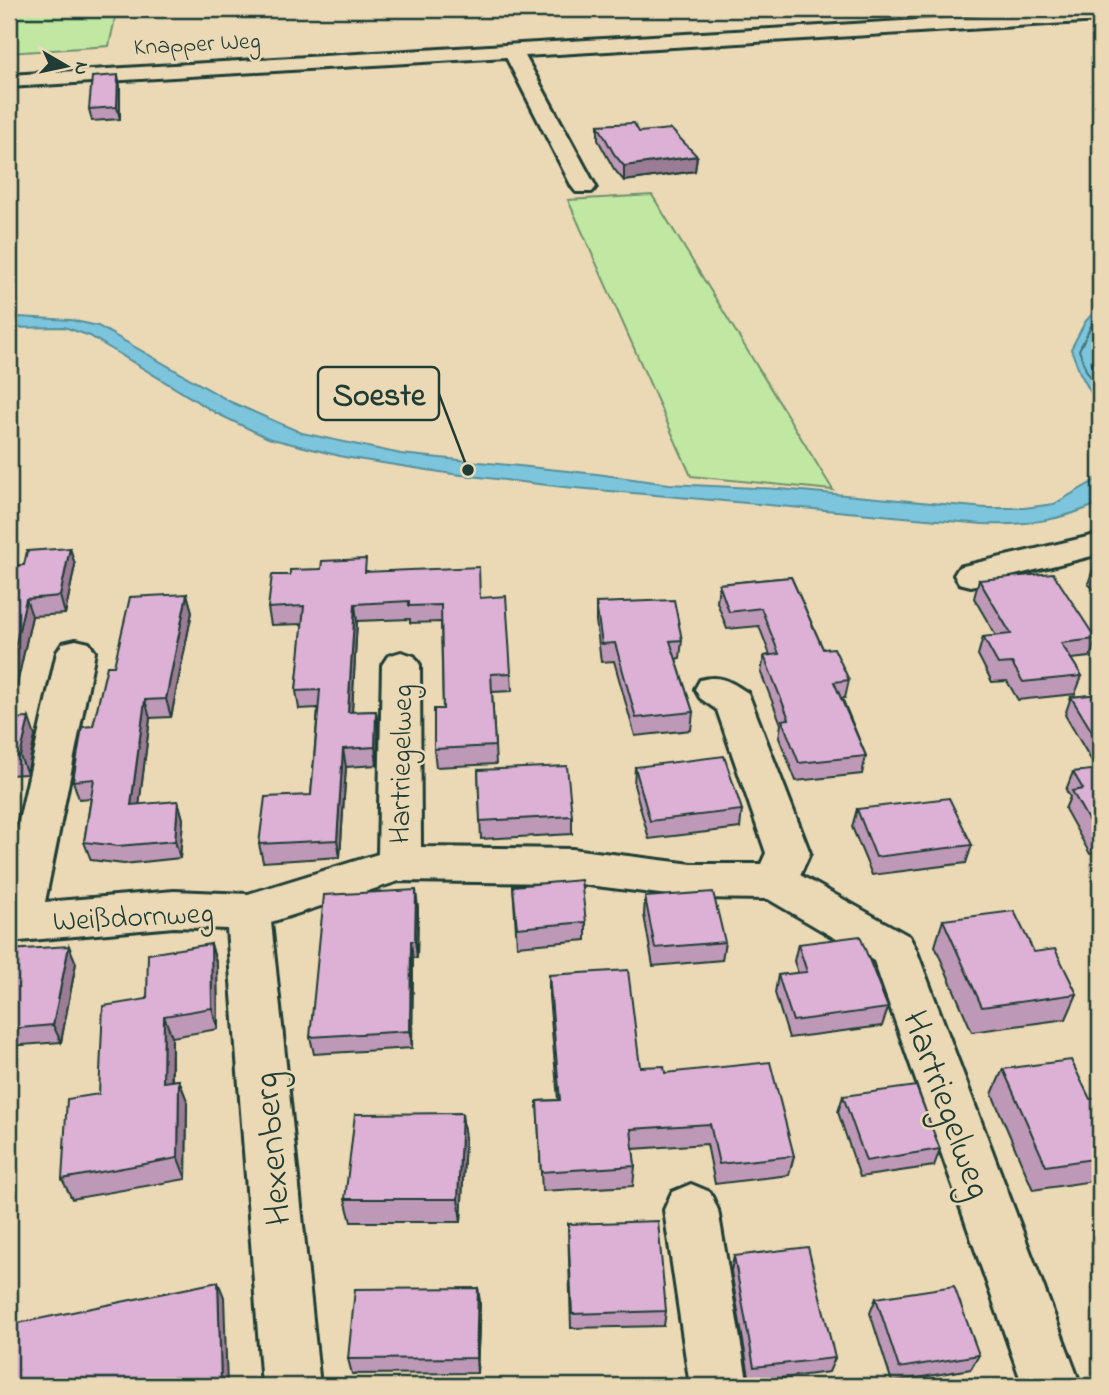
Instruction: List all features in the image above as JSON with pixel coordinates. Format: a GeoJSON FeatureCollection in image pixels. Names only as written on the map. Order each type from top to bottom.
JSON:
{"type":"FeatureCollection","features":[{"type":"Feature","properties":{"kind":"street","name":"Knapper Weg"},"geometry":{"type":"LineString","coordinates":[[9,81],[1100,15]]}},
{"type":"Feature","properties":{"kind":"street"},"geometry":{"type":"LineString","coordinates":[[513,51],[584,187]]}},
{"type":"Feature","properties":{"kind":"street"},"geometry":{"type":"LineString","coordinates":[[971,576],[1100,544]]}},
{"type":"Feature","properties":{"kind":"street","name":"Weißdornweg"},"geometry":{"type":"LineString","coordinates":[[76,652],[14,924],[174,909],[248,912]]}},
{"type":"Feature","properties":{"kind":"street","name":"Hartriegelweg"},"geometry":{"type":"LineString","coordinates":[[399,864],[401,665]]}},
{"type":"Feature","properties":{"kind":"street"},"geometry":{"type":"LineString","coordinates":[[714,689],[734,703],[788,853],[775,882]]}},
{"type":"Feature","properties":{"kind":"street","name":"Hartriegelweg"},"geometry":{"type":"LineString","coordinates":[[248,912],[399,864],[572,866],[692,881],[775,882],[893,949],[1052,1386]]}},
{"type":"Feature","properties":{"kind":"street","name":"Hexenberg"},"geometry":{"type":"LineString","coordinates":[[248,912],[291,1386]]}},
{"type":"Feature","properties":{"kind":"street"},"geometry":{"type":"LineString","coordinates":[[691,1210],[719,1386]]}},
{"type":"Feature","properties":{"kind":"green space"},"geometry":{"type":"Polygon","coordinates":[[[9,9],[117,9],[109,46],[9,53],[9,9]]]}},
{"type":"Feature","properties":{"kind":"green space"},"geometry":{"type":"Polygon","coordinates":[[[652,195],[833,490],[691,476],[568,200],[652,195]]]}},
{"type":"Feature","properties":{"kind":"water"},"geometry":{"type":"Polygon","coordinates":[[[1100,305],[1100,335],[1097,339],[1100,409],[1080,373],[1071,349],[1085,322],[1100,305]]]}},
{"type":"Feature","properties":{"kind":"water"},"geometry":{"type":"Polygon","coordinates":[[[9,318],[71,320],[98,326],[231,402],[302,433],[401,454],[669,484],[780,489],[986,508],[1024,508],[1054,504],[1094,481],[1100,474],[1100,503],[1043,521],[983,524],[564,487],[453,474],[344,457],[268,438],[216,413],[90,336],[64,327],[9,328],[9,318]]]}},
{"type":"Feature","properties":{"kind":"building"},"geometry":{"type":"Polygon","coordinates":[[[118,75],[117,107],[89,109],[92,77],[118,75]]]}},
{"type":"Feature","properties":{"kind":"building"},"geometry":{"type":"Polygon","coordinates":[[[634,123],[639,132],[671,129],[697,156],[624,166],[598,125],[634,123]]]}},
{"type":"Feature","properties":{"kind":"building"},"geometry":{"type":"Polygon","coordinates":[[[70,548],[60,596],[26,599],[9,673],[9,566],[24,565],[27,551],[70,548]]]}},
{"type":"Feature","properties":{"kind":"building"},"geometry":{"type":"Polygon","coordinates":[[[366,559],[365,572],[479,567],[480,598],[506,596],[511,673],[491,674],[495,746],[434,749],[434,709],[443,709],[441,605],[409,606],[409,601],[355,604],[348,712],[376,711],[375,747],[343,749],[337,840],[259,844],[265,797],[311,795],[320,690],[296,691],[304,606],[268,608],[272,575],[290,575],[290,570],[321,569],[322,561],[366,559]]]}},
{"type":"Feature","properties":{"kind":"building"},"geometry":{"type":"Polygon","coordinates":[[[1053,573],[1096,639],[1061,643],[1082,676],[1023,682],[1012,663],[998,664],[983,637],[1011,634],[979,580],[1053,573]]]}},
{"type":"Feature","properties":{"kind":"building"},"geometry":{"type":"Polygon","coordinates":[[[791,577],[823,649],[834,648],[849,680],[834,682],[866,756],[799,763],[782,720],[789,719],[764,656],[779,654],[761,608],[729,612],[719,584],[791,577]]]}},
{"type":"Feature","properties":{"kind":"building"},"geometry":{"type":"Polygon","coordinates":[[[187,594],[166,699],[145,700],[131,805],[178,801],[175,841],[118,846],[84,842],[94,779],[73,781],[82,727],[93,726],[107,666],[114,666],[130,597],[187,594]]]}},
{"type":"Feature","properties":{"kind":"building"},"geometry":{"type":"Polygon","coordinates":[[[674,600],[682,640],[670,641],[693,712],[636,718],[615,643],[602,644],[596,603],[674,600]]]}},
{"type":"Feature","properties":{"kind":"building"},"geometry":{"type":"Polygon","coordinates":[[[1100,694],[1100,745],[1071,697],[1100,694]]]}},
{"type":"Feature","properties":{"kind":"building"},"geometry":{"type":"Polygon","coordinates":[[[29,718],[20,756],[9,757],[9,719],[29,718]]]}},
{"type":"Feature","properties":{"kind":"building"},"geometry":{"type":"Polygon","coordinates":[[[724,756],[742,810],[650,821],[635,767],[724,756]]]}},
{"type":"Feature","properties":{"kind":"building"},"geometry":{"type":"Polygon","coordinates":[[[567,766],[572,816],[480,821],[478,770],[567,766]]]}},
{"type":"Feature","properties":{"kind":"building"},"geometry":{"type":"Polygon","coordinates":[[[1100,769],[1100,835],[1097,836],[1072,791],[1083,789],[1073,772],[1100,769]]]}},
{"type":"Feature","properties":{"kind":"building"},"geometry":{"type":"Polygon","coordinates":[[[949,798],[972,845],[876,857],[857,809],[949,798]]]}},
{"type":"Feature","properties":{"kind":"building"},"geometry":{"type":"Polygon","coordinates":[[[581,880],[586,922],[517,928],[513,886],[581,880]]]}},
{"type":"Feature","properties":{"kind":"building"},"geometry":{"type":"Polygon","coordinates":[[[416,890],[415,941],[411,941],[410,1031],[310,1037],[324,895],[416,890]]]}},
{"type":"Feature","properties":{"kind":"building"},"geometry":{"type":"Polygon","coordinates":[[[713,892],[725,942],[655,948],[645,897],[713,892]]]}},
{"type":"Feature","properties":{"kind":"building"},"geometry":{"type":"Polygon","coordinates":[[[1014,911],[1034,952],[1055,949],[1077,994],[982,1007],[943,920],[1014,911]]]}},
{"type":"Feature","properties":{"kind":"building"},"geometry":{"type":"Polygon","coordinates":[[[860,936],[888,1008],[793,1021],[778,975],[807,972],[798,944],[860,936]]]}},
{"type":"Feature","properties":{"kind":"building"},"geometry":{"type":"Polygon","coordinates":[[[211,944],[212,1008],[164,1016],[163,1082],[179,1080],[178,1158],[62,1179],[67,1099],[99,1094],[103,1006],[147,999],[148,954],[211,944]]]}},
{"type":"Feature","properties":{"kind":"building"},"geometry":{"type":"Polygon","coordinates":[[[69,946],[53,1025],[9,1029],[9,950],[69,946]]]}},
{"type":"Feature","properties":{"kind":"building"},"geometry":{"type":"Polygon","coordinates":[[[628,970],[640,1067],[664,1066],[665,1073],[770,1062],[794,1156],[719,1164],[710,1124],[631,1129],[635,1166],[541,1172],[537,1101],[560,1100],[549,975],[628,970]]]}},
{"type":"Feature","properties":{"kind":"building"},"geometry":{"type":"Polygon","coordinates":[[[1071,1060],[1090,1099],[1100,1098],[1100,1158],[1046,1166],[1003,1069],[1071,1060]]]}},
{"type":"Feature","properties":{"kind":"building"},"geometry":{"type":"Polygon","coordinates":[[[916,1086],[940,1149],[866,1161],[843,1096],[916,1086]]]}},
{"type":"Feature","properties":{"kind":"building"},"geometry":{"type":"Polygon","coordinates":[[[462,1113],[458,1199],[345,1199],[355,1114],[462,1113]]]}},
{"type":"Feature","properties":{"kind":"building"},"geometry":{"type":"Polygon","coordinates":[[[658,1221],[666,1311],[572,1314],[568,1224],[658,1221]]]}},
{"type":"Feature","properties":{"kind":"building"},"geometry":{"type":"Polygon","coordinates":[[[808,1247],[835,1358],[754,1367],[734,1256],[808,1247]]]}},
{"type":"Feature","properties":{"kind":"building"},"geometry":{"type":"Polygon","coordinates":[[[218,1282],[221,1384],[9,1386],[9,1325],[218,1282]]]}},
{"type":"Feature","properties":{"kind":"building"},"geometry":{"type":"Polygon","coordinates":[[[954,1286],[979,1355],[899,1368],[876,1298],[954,1286]]]}},
{"type":"Feature","properties":{"kind":"building"},"geometry":{"type":"Polygon","coordinates":[[[478,1288],[476,1358],[348,1359],[355,1289],[478,1288]]]}},
{"type":"Feature","properties":{"kind":"place","name":"Soeste"},"geometry":{"type":"Point","coordinates":[468,470]}}]}
